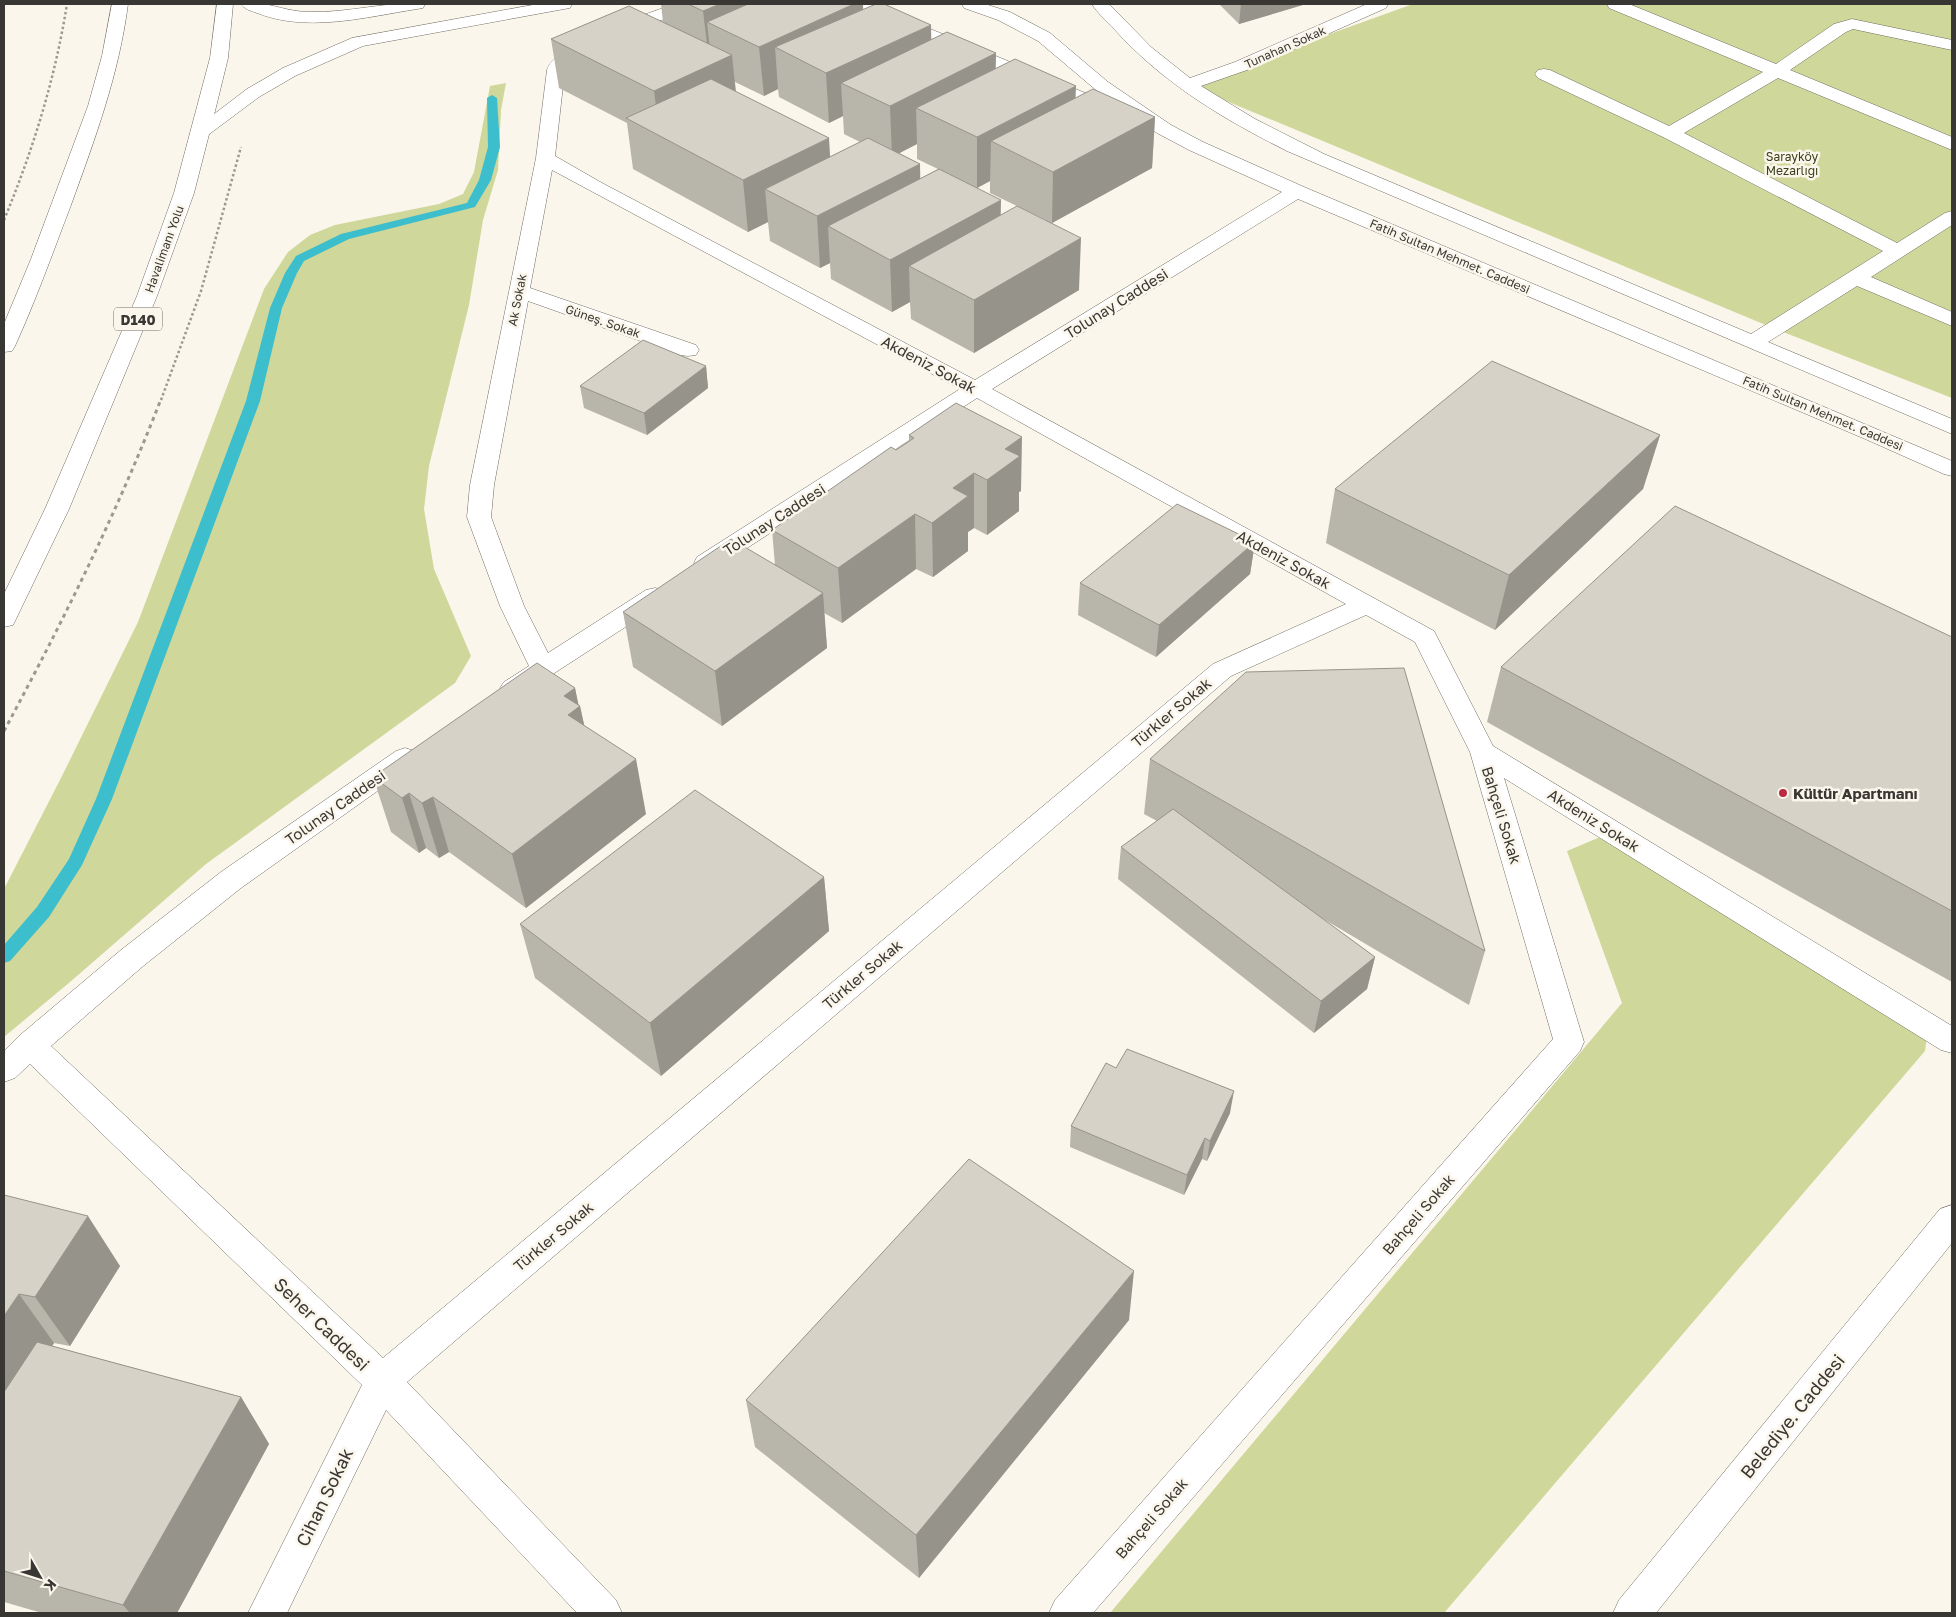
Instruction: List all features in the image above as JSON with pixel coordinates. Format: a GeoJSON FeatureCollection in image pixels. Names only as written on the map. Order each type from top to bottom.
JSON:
{"type":"FeatureCollection","features":[{"type":"Feature","properties":{"kind":"main road"},"geometry":{"type":"LineString","coordinates":[[4,346],[22,309],[92,120],[111,62],[120,4]]}},
{"type":"Feature","properties":{"kind":"main road","name":"Havalimanı Yolu"},"geometry":{"type":"LineString","coordinates":[[4,618],[57,509],[147,296],[184,193],[219,58],[224,4]]}},
{"type":"Feature","properties":{"kind":"main road"},"geometry":{"type":"LineString","coordinates":[[249,4],[259,9],[284,15],[313,16],[342,15],[416,4]]}},
{"type":"Feature","properties":{"kind":"main road"},"geometry":{"type":"LineString","coordinates":[[201,131],[253,93],[289,72],[358,42],[564,4]]}},
{"type":"Feature","properties":{"kind":"main road","name":"Ak Sokak"},"geometry":{"type":"LineString","coordinates":[[543,668],[512,606],[479,516],[482,485],[545,158],[554,78],[557,66],[588,45],[690,4]]}},
{"type":"Feature","properties":{"kind":"main road"},"geometry":{"type":"LineString","coordinates":[[856,4],[1196,146]]}},
{"type":"Feature","properties":{"kind":"main road","name":"Fatih Sultan Mehmet. Caddesi"},"geometry":{"type":"LineString","coordinates":[[970,4],[1004,16],[1044,37],[1102,86],[1164,129],[1196,146],[1297,191],[1863,429],[1952,469]]}},
{"type":"Feature","properties":{"kind":"main road"},"geometry":{"type":"LineString","coordinates":[[1100,4],[1144,50],[1188,85],[1259,130],[1317,158],[1952,427]]}},
{"type":"Feature","properties":{"kind":"main road","name":"Tunahan Sokak"},"geometry":{"type":"LineString","coordinates":[[1188,85],[1241,66],[1380,4]]}},
{"type":"Feature","properties":{"kind":"main road"},"geometry":{"type":"LineString","coordinates":[[1615,4],[1952,144]]}},
{"type":"Feature","properties":{"kind":"main road"},"geometry":{"type":"LineString","coordinates":[[1670,133],[1778,71],[1840,28],[1852,24],[1952,45]]}},
{"type":"Feature","properties":{"kind":"main road"},"geometry":{"type":"LineString","coordinates":[[1544,74],[1670,133],[1898,251]]}},
{"type":"Feature","properties":{"kind":"main road","name":"Akdeniz Sokak"},"geometry":{"type":"LineString","coordinates":[[545,158],[595,187],[976,389],[1425,637],[1483,752],[1952,1041]]}},
{"type":"Feature","properties":{"kind":"main road","name":"Tolunay Caddesi"},"geometry":{"type":"LineString","coordinates":[[494,699],[976,389],[1297,191]]}},
{"type":"Feature","properties":{"kind":"main road"},"geometry":{"type":"LineString","coordinates":[[1753,342],[1952,218]]}},
{"type":"Feature","properties":{"kind":"main road"},"geometry":{"type":"LineString","coordinates":[[1857,278],[1952,320]]}},
{"type":"Feature","properties":{"kind":"main road","name":"Güneş. Sokak"},"geometry":{"type":"LineString","coordinates":[[519,291],[688,350]]}},
{"type":"Feature","properties":{"kind":"main road","name":"Türkler Sokak"},"geometry":{"type":"LineString","coordinates":[[382,1381],[1222,670],[1366,605]]}},
{"type":"Feature","properties":{"kind":"main road","name":"Tolunay Caddesi"},"geometry":{"type":"LineString","coordinates":[[4,1068],[103,983],[222,888],[265,855],[422,746]]}},
{"type":"Feature","properties":{"kind":"main road","name":"Bahçeli Sokak"},"geometry":{"type":"LineString","coordinates":[[1068,1613],[1569,1042],[1483,752]]}},
{"type":"Feature","properties":{"kind":"main road","name":"Seher Caddesi"},"geometry":{"type":"LineString","coordinates":[[30,1045],[382,1381],[603,1613]]}},
{"type":"Feature","properties":{"kind":"main road","name":"Belediye. Caddesi"},"geometry":{"type":"LineString","coordinates":[[1632,1613],[1952,1219]]}},
{"type":"Feature","properties":{"kind":"main road","name":"Cihan Sokak"},"geometry":{"type":"LineString","coordinates":[[267,1613],[382,1381]]}},
{"type":"Feature","properties":{"kind":"path"},"geometry":{"type":"LineString","coordinates":[[4,220],[47,103],[63,41],[67,4]]}},
{"type":"Feature","properties":{"kind":"green space","name":"Sarayköy Mezarlığı"},"geometry":{"type":"Polygon","coordinates":[[[1413,4],[1952,4],[1952,398],[1773,328],[1188,85],[1413,4]]]}},
{"type":"Feature","properties":{"kind":"green space"},"geometry":{"type":"Polygon","coordinates":[[[506,83],[501,110],[498,170],[483,220],[469,305],[429,466],[424,509],[434,569],[471,656],[455,683],[206,864],[4,1037],[4,889],[138,622],[264,289],[288,252],[310,235],[335,225],[439,204],[463,194],[474,172],[490,86],[506,83]]]}},
{"type":"Feature","properties":{"kind":"green space"},"geometry":{"type":"Polygon","coordinates":[[[1612,832],[1929,1022],[1925,1051],[1444,1613],[1110,1613],[1622,1003],[1567,851],[1612,832]]]}},
{"type":"Feature","properties":{"kind":"building"},"geometry":{"type":"Polygon","coordinates":[[[688,4],[720,4],[703,11],[688,4]]]}},
{"type":"Feature","properties":{"kind":"building"},"geometry":{"type":"Polygon","coordinates":[[[748,4],[854,4],[759,47],[707,22],[748,4]]]}},
{"type":"Feature","properties":{"kind":"building"},"geometry":{"type":"Polygon","coordinates":[[[876,4],[884,4],[931,25],[826,73],[775,47],[876,4]]]}},
{"type":"Feature","properties":{"kind":"building"},"geometry":{"type":"Polygon","coordinates":[[[629,6],[732,55],[654,91],[551,39],[629,6]]]}},
{"type":"Feature","properties":{"kind":"building"},"geometry":{"type":"Polygon","coordinates":[[[947,32],[996,53],[890,106],[841,83],[947,32]]]}},
{"type":"Feature","properties":{"kind":"building"},"geometry":{"type":"Polygon","coordinates":[[[1015,59],[1076,86],[977,137],[916,108],[1015,59]]]}},
{"type":"Feature","properties":{"kind":"building"},"geometry":{"type":"Polygon","coordinates":[[[711,79],[829,138],[743,180],[626,118],[711,79]]]}},
{"type":"Feature","properties":{"kind":"building"},"geometry":{"type":"Polygon","coordinates":[[[1093,89],[1155,117],[1053,172],[991,141],[1093,89]]]}},
{"type":"Feature","properties":{"kind":"building"},"geometry":{"type":"Polygon","coordinates":[[[868,138],[920,164],[817,216],[765,189],[868,138]]]}},
{"type":"Feature","properties":{"kind":"building"},"geometry":{"type":"Polygon","coordinates":[[[939,169],[1001,200],[890,260],[828,226],[939,169]]]}},
{"type":"Feature","properties":{"kind":"building"},"geometry":{"type":"Polygon","coordinates":[[[1017,206],[1081,238],[974,300],[909,266],[1017,206]]]}},
{"type":"Feature","properties":{"kind":"building"},"geometry":{"type":"Polygon","coordinates":[[[643,340],[706,366],[644,413],[580,386],[643,340]]]}},
{"type":"Feature","properties":{"kind":"building"},"geometry":{"type":"Polygon","coordinates":[[[1492,361],[1660,435],[1509,575],[1335,489],[1492,361]]]}},
{"type":"Feature","properties":{"kind":"building"},"geometry":{"type":"Polygon","coordinates":[[[956,403],[1022,437],[1005,449],[1020,456],[987,480],[974,473],[953,488],[968,496],[932,523],[915,514],[838,568],[772,530],[891,447],[896,450],[914,438],[909,435],[956,403]]]}},
{"type":"Feature","properties":{"kind":"building"},"geometry":{"type":"Polygon","coordinates":[[[1177,504],[1255,542],[1159,625],[1080,583],[1177,504]]]}},
{"type":"Feature","properties":{"kind":"building","name":"Kültür Apartmanı"},"geometry":{"type":"Polygon","coordinates":[[[1675,506],[1952,637],[1952,911],[1501,667],[1675,506]]]}},
{"type":"Feature","properties":{"kind":"building"},"geometry":{"type":"Polygon","coordinates":[[[731,539],[823,593],[715,671],[623,612],[731,539]]]}},
{"type":"Feature","properties":{"kind":"building"},"geometry":{"type":"Polygon","coordinates":[[[537,663],[575,688],[564,696],[580,706],[568,715],[636,759],[512,854],[433,797],[422,803],[409,793],[402,798],[373,777],[537,663]]]}},
{"type":"Feature","properties":{"kind":"building"},"geometry":{"type":"Polygon","coordinates":[[[1404,668],[1485,951],[1150,759],[1246,672],[1404,668]]]}},
{"type":"Feature","properties":{"kind":"building"},"geometry":{"type":"Polygon","coordinates":[[[695,790],[824,877],[650,1023],[520,924],[695,790]]]}},
{"type":"Feature","properties":{"kind":"building"},"geometry":{"type":"Polygon","coordinates":[[[1173,809],[1375,957],[1321,1001],[1121,847],[1173,809]]]}},
{"type":"Feature","properties":{"kind":"building"},"geometry":{"type":"Polygon","coordinates":[[[1127,1049],[1234,1091],[1210,1141],[1205,1138],[1187,1175],[1071,1126],[1106,1063],[1116,1068],[1127,1049]]]}},
{"type":"Feature","properties":{"kind":"building"},"geometry":{"type":"Polygon","coordinates":[[[969,1159],[1134,1271],[916,1535],[746,1400],[969,1159]]]}},
{"type":"Feature","properties":{"kind":"building"},"geometry":{"type":"Polygon","coordinates":[[[4,1195],[88,1216],[35,1297],[19,1294],[4,1316],[4,1195]]]}},
{"type":"Feature","properties":{"kind":"building"},"geometry":{"type":"Polygon","coordinates":[[[37,1342],[241,1397],[123,1605],[4,1571],[4,1392],[37,1342]]]}},
{"type":"Feature","properties":{"kind":"waterway"},"geometry":{"type":"LineString","coordinates":[[4,956],[43,912],[76,861],[104,799],[253,401],[276,308],[291,273],[300,259],[345,236],[471,205],[485,180],[494,147],[492,98]]}},
{"type":"Feature","properties":{"kind":"place","name":"Kültür Apartmanı"},"geometry":{"type":"Point","coordinates":[1783,793]}}]}
